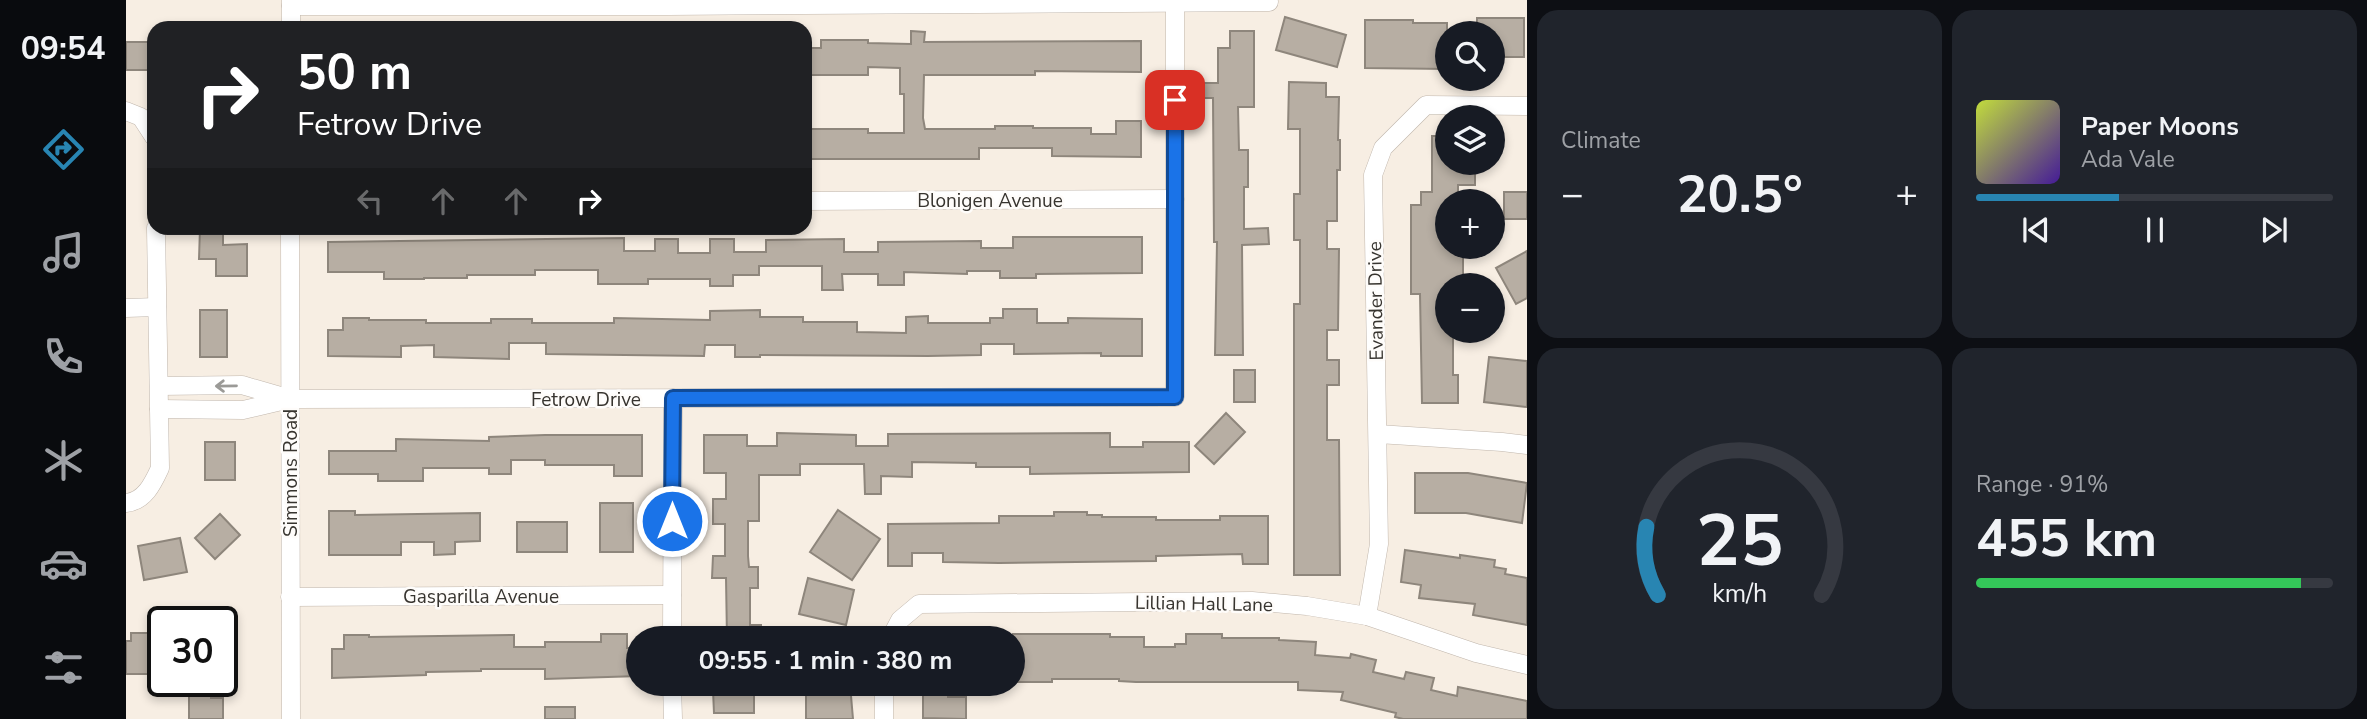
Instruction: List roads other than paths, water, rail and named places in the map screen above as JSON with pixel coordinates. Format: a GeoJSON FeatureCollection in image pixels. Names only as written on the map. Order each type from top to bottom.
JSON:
{"type":"FeatureCollection","features":[{"type":"Feature","properties":{"kind":"street"},"geometry":{"type":"LineString","coordinates":[[1175,1],[1175,199]]}},
{"type":"Feature","properties":{"kind":"street"},"geometry":{"type":"LineString","coordinates":[[291,21],[291,3],[1269,2]]}},
{"type":"Feature","properties":{"kind":"street","name":"Evander Drive"},"geometry":{"type":"LineString","coordinates":[[1367,616],[1378,544],[1373,175],[1383,148],[1426,105],[1527,106]]}},
{"type":"Feature","properties":{"kind":"street"},"geometry":{"type":"LineString","coordinates":[[126,111],[141,117],[147,126]]}},
{"type":"Feature","properties":{"kind":"street","name":"Blonigen Avenue"},"geometry":{"type":"LineString","coordinates":[[812,201],[1175,199]]}},
{"type":"Feature","properties":{"kind":"street","name":"Fetrow Drive"},"geometry":{"type":"LineString","coordinates":[[290,399],[1175,397],[1175,199]]}},
{"type":"Feature","properties":{"kind":"street"},"geometry":{"type":"LineString","coordinates":[[126,503],[133,502],[151,489],[160,468],[156,235]]}},
{"type":"Feature","properties":{"kind":"street","name":"Simmons Road"},"geometry":{"type":"LineString","coordinates":[[290,235],[291,719]]}},
{"type":"Feature","properties":{"kind":"street"},"geometry":{"type":"LineString","coordinates":[[126,308],[157,307]]}},
{"type":"Feature","properties":{"kind":"street"},"geometry":{"type":"LineString","coordinates":[[159,386],[242,385],[290,399]]}},
{"type":"Feature","properties":{"kind":"street"},"geometry":{"type":"LineString","coordinates":[[672,626],[673,398]]}},
{"type":"Feature","properties":{"kind":"street"},"geometry":{"type":"LineString","coordinates":[[159,409],[243,410],[290,399]]}},
{"type":"Feature","properties":{"kind":"street"},"geometry":{"type":"LineString","coordinates":[[1378,435],[1527,445]]}},
{"type":"Feature","properties":{"kind":"street","name":"Gasparilla Avenue"},"geometry":{"type":"LineString","coordinates":[[290,597],[672,595]]}},
{"type":"Feature","properties":{"kind":"street","name":"Lillian Hall Lane"},"geometry":{"type":"LineString","coordinates":[[897,626],[919,604],[1252,601],[1307,606],[1367,616],[1476,653],[1527,665]]}},
{"type":"Feature","properties":{"kind":"street"},"geometry":{"type":"LineString","coordinates":[[673,696],[673,719]]}},
{"type":"Feature","properties":{"kind":"street"},"geometry":{"type":"LineString","coordinates":[[884,696],[884,719]]}}]}
